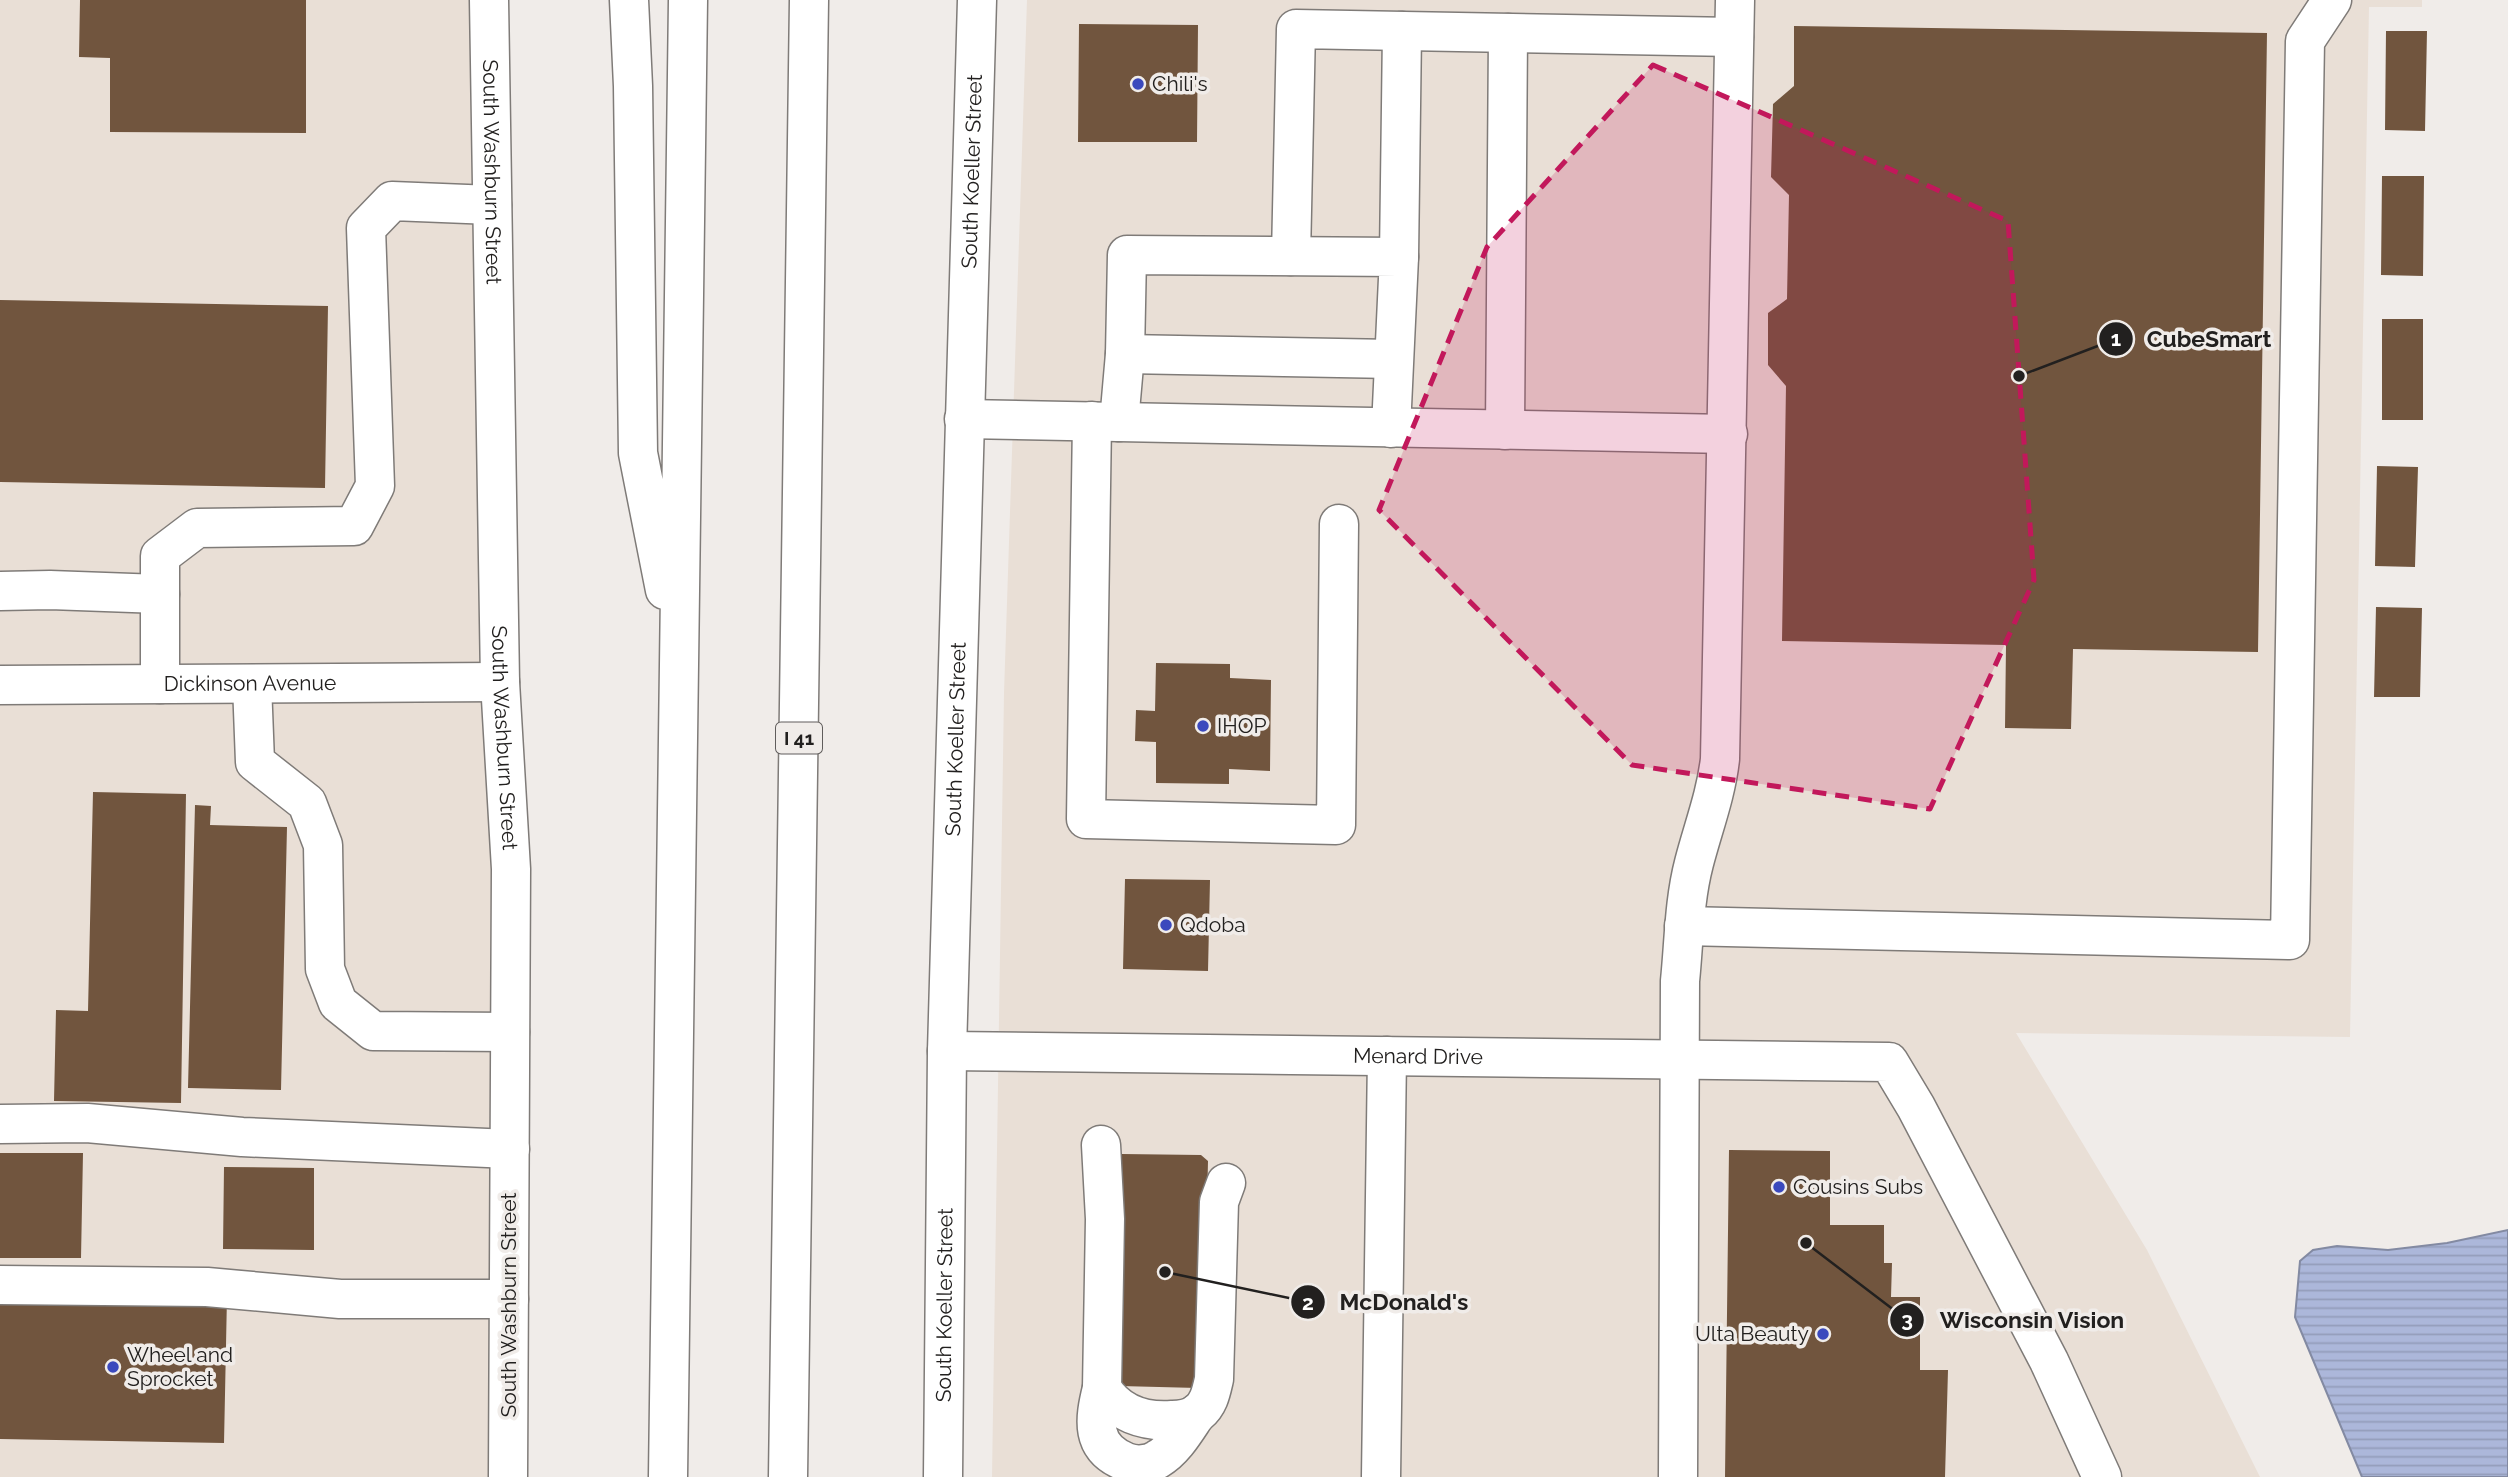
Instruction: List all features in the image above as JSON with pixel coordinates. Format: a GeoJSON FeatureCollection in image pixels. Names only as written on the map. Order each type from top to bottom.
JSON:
{"type":"FeatureCollection","features":[{"type":"Feature","properties":{"kind":"main road","name":"South Washburn Street"},"geometry":{"type":"LineString","coordinates":[[489,0],[500,682],[511,869],[508,1477]]}},
{"type":"Feature","properties":{"kind":"main road"},"geometry":{"type":"LineString","coordinates":[[629,0],[633,86],[638,453],[680,667]]}},
{"type":"Feature","properties":{"kind":"main road"},"geometry":{"type":"LineString","coordinates":[[668,1477],[688,0]]}},
{"type":"Feature","properties":{"kind":"main road","name":"I 41"},"geometry":{"type":"LineString","coordinates":[[788,1477],[809,0]]}},
{"type":"Feature","properties":{"kind":"main road","name":"South Koeller Street"},"geometry":{"type":"LineString","coordinates":[[943,1477],[947,1051],[977,0]]}},
{"type":"Feature","properties":{"kind":"main road"},"geometry":{"type":"LineString","coordinates":[[1684,926],[2290,940],[2305,41],[2332,0]]}},
{"type":"Feature","properties":{"kind":"main road"},"geometry":{"type":"LineString","coordinates":[[1291,256],[1296,29],[1507,33],[1735,18],[1720,759],[1709,817],[1694,864],[1684,926],[1679,1060],[1678,1477]]}},
{"type":"Feature","properties":{"kind":"main road"},"geometry":{"type":"LineString","coordinates":[[1391,428],[1399,257],[1402,31]]}},
{"type":"Feature","properties":{"kind":"main road"},"geometry":{"type":"LineString","coordinates":[[1505,430],[1507,33]]}},
{"type":"Feature","properties":{"kind":"main road"},"geometry":{"type":"LineString","coordinates":[[160,684],[160,556],[198,528],[354,526],[375,486],[366,228],[392,201],[492,205]]}},
{"type":"Feature","properties":{"kind":"main road"},"geometry":{"type":"LineString","coordinates":[[1339,524],[1336,825],[1086,820],[1105,422],[1125,354],[1127,254],[1399,257]]}},
{"type":"Feature","properties":{"kind":"main road"},"geometry":{"type":"LineString","coordinates":[[1125,354],[1393,359]]}},
{"type":"Feature","properties":{"kind":"main road"},"geometry":{"type":"LineString","coordinates":[[964,419],[1728,434]]}},
{"type":"Feature","properties":{"kind":"main road"},"geometry":{"type":"LineString","coordinates":[[0,591],[160,594]]}},
{"type":"Feature","properties":{"kind":"main road","name":"Dickinson Avenue"},"geometry":{"type":"LineString","coordinates":[[0,685],[500,682]]}},
{"type":"Feature","properties":{"kind":"main road"},"geometry":{"type":"LineString","coordinates":[[252,684],[255,762],[307,803],[323,845],[325,969],[338,1003],[373,1031],[510,1032]]}},
{"type":"Feature","properties":{"kind":"main road","name":"Menard Drive"},"geometry":{"type":"LineString","coordinates":[[947,1051],[1889,1062],[1916,1107],[2049,1361],[2102,1477]]}},
{"type":"Feature","properties":{"kind":"main road"},"geometry":{"type":"LineString","coordinates":[[1381,1477],[1387,1056]]}},
{"type":"Feature","properties":{"kind":"main road"},"geometry":{"type":"LineString","coordinates":[[0,1124],[88,1123],[242,1137],[510,1149]]}},
{"type":"Feature","properties":{"kind":"main road"},"geometry":{"type":"LineString","coordinates":[[1101,1145],[1105,1219],[1102,1388],[1109,1400],[1140,1418],[1160,1421],[1182,1419],[1197,1413],[1209,1399],[1214,1379],[1219,1202],[1226,1183]]}},
{"type":"Feature","properties":{"kind":"main road"},"geometry":{"type":"LineString","coordinates":[[0,1285],[207,1287],[340,1299],[509,1299]]}},
{"type":"Feature","properties":{"kind":"highlighted area"},"geometry":{"type":"Polygon","coordinates":[[[1653,65],[2008,221],[2034,580],[1930,809],[1632,765],[1379,510],[1487,247],[1653,65]]]}},
{"type":"Feature","properties":{"kind":"shaded area"},"geometry":{"type":"Polygon","coordinates":[[[0,0],[489,0],[508,1477],[0,1477],[0,0]]]}},
{"type":"Feature","properties":{"kind":"shaded area"},"geometry":{"type":"Polygon","coordinates":[[[1027,0],[2422,0],[2422,7],[2369,7],[2350,1037],[2016,1033],[2147,1250],[2260,1477],[992,1477],[1004,693],[1027,0]]]}},
{"type":"Feature","properties":{"kind":"water"},"geometry":{"type":"Polygon","coordinates":[[[2508,1230],[2508,1477],[2362,1477],[2295,1317],[2300,1261],[2313,1250],[2337,1246],[2388,1250],[2447,1243],[2508,1230]]]}},
{"type":"Feature","properties":{"kind":"building"},"geometry":{"type":"Polygon","coordinates":[[[80,0],[306,0],[306,133],[110,132],[110,58],[79,57],[80,0]]]}},
{"type":"Feature","properties":{"kind":"building","name":"Chili's"},"geometry":{"type":"Polygon","coordinates":[[[1079,24],[1198,25],[1197,142],[1078,142],[1079,24]]]}},
{"type":"Feature","properties":{"kind":"building"},"geometry":{"type":"Polygon","coordinates":[[[1794,26],[2267,33],[2258,652],[2073,649],[2071,729],[2005,728],[2006,645],[1782,641],[1786,386],[1768,365],[1768,313],[1787,299],[1789,195],[1771,177],[1773,104],[1794,86],[1794,26]]]}},
{"type":"Feature","properties":{"kind":"building"},"geometry":{"type":"Polygon","coordinates":[[[2386,31],[2427,31],[2425,131],[2385,130],[2386,31]]]}},
{"type":"Feature","properties":{"kind":"building"},"geometry":{"type":"Polygon","coordinates":[[[2382,176],[2424,176],[2423,276],[2381,275],[2382,176]]]}},
{"type":"Feature","properties":{"kind":"building"},"geometry":{"type":"Polygon","coordinates":[[[0,300],[328,306],[325,488],[0,482],[0,300]]]}},
{"type":"Feature","properties":{"kind":"building"},"geometry":{"type":"Polygon","coordinates":[[[2382,319],[2423,319],[2423,420],[2382,420],[2382,319]]]}},
{"type":"Feature","properties":{"kind":"building"},"geometry":{"type":"Polygon","coordinates":[[[2377,466],[2418,467],[2415,567],[2375,566],[2377,466]]]}},
{"type":"Feature","properties":{"kind":"building"},"geometry":{"type":"Polygon","coordinates":[[[2376,607],[2422,608],[2420,697],[2374,697],[2376,607]]]}},
{"type":"Feature","properties":{"kind":"building","name":"IHOP"},"geometry":{"type":"Polygon","coordinates":[[[1156,663],[1230,664],[1230,678],[1271,680],[1270,771],[1229,769],[1229,784],[1156,783],[1156,742],[1135,741],[1136,710],[1155,711],[1156,663]]]}},
{"type":"Feature","properties":{"kind":"building"},"geometry":{"type":"Polygon","coordinates":[[[93,792],[186,794],[181,1103],[54,1101],[56,1010],[88,1011],[93,792]]]}},
{"type":"Feature","properties":{"kind":"building"},"geometry":{"type":"Polygon","coordinates":[[[195,805],[211,806],[210,825],[287,827],[281,1090],[188,1088],[195,805]]]}},
{"type":"Feature","properties":{"kind":"building","name":"Qdoba"},"geometry":{"type":"Polygon","coordinates":[[[1125,879],[1210,880],[1208,971],[1123,969],[1125,879]]]}},
{"type":"Feature","properties":{"kind":"building","name":"Ulta Beauty"},"geometry":{"type":"Polygon","coordinates":[[[1729,1150],[1830,1151],[1830,1225],[1884,1225],[1884,1263],[1892,1263],[1891,1297],[1920,1297],[1920,1370],[1948,1370],[1945,1477],[1725,1477],[1729,1150]]]}},
{"type":"Feature","properties":{"kind":"building"},"geometry":{"type":"Polygon","coordinates":[[[0,1153],[83,1153],[81,1258],[0,1258],[0,1153]]]}},
{"type":"Feature","properties":{"kind":"building"},"geometry":{"type":"Polygon","coordinates":[[[1122,1154],[1201,1155],[1208,1161],[1207,1204],[1200,1203],[1199,1213],[1209,1213],[1198,1388],[1120,1386],[1122,1154]]]}},
{"type":"Feature","properties":{"kind":"building"},"geometry":{"type":"Polygon","coordinates":[[[224,1167],[314,1168],[314,1250],[223,1249],[224,1167]]]}},
{"type":"Feature","properties":{"kind":"building","name":"Wheel and Sprocket"},"geometry":{"type":"Polygon","coordinates":[[[0,1292],[227,1296],[224,1443],[0,1439],[0,1292]]]}},
{"type":"Feature","properties":{"kind":"place","name":"Chili's"},"geometry":{"type":"Point","coordinates":[1138,84]}},
{"type":"Feature","properties":{"kind":"place","name":"CubeSmart"},"geometry":{"type":"Point","coordinates":[2019,376]}},
{"type":"Feature","properties":{"kind":"place","name":"IHOP"},"geometry":{"type":"Point","coordinates":[1203,726]}},
{"type":"Feature","properties":{"kind":"place","name":"Qdoba"},"geometry":{"type":"Point","coordinates":[1166,925]}},
{"type":"Feature","properties":{"kind":"place","name":"Cousins Subs"},"geometry":{"type":"Point","coordinates":[1779,1187]}},
{"type":"Feature","properties":{"kind":"place","name":"Wisconsin Vision"},"geometry":{"type":"Point","coordinates":[1806,1243]}},
{"type":"Feature","properties":{"kind":"place","name":"McDonald's"},"geometry":{"type":"Point","coordinates":[1165,1272]}},
{"type":"Feature","properties":{"kind":"place","name":"Ulta Beauty"},"geometry":{"type":"Point","coordinates":[1823,1334]}},
{"type":"Feature","properties":{"kind":"place","name":"Wheel and Sprocket"},"geometry":{"type":"Point","coordinates":[113,1367]}}]}
